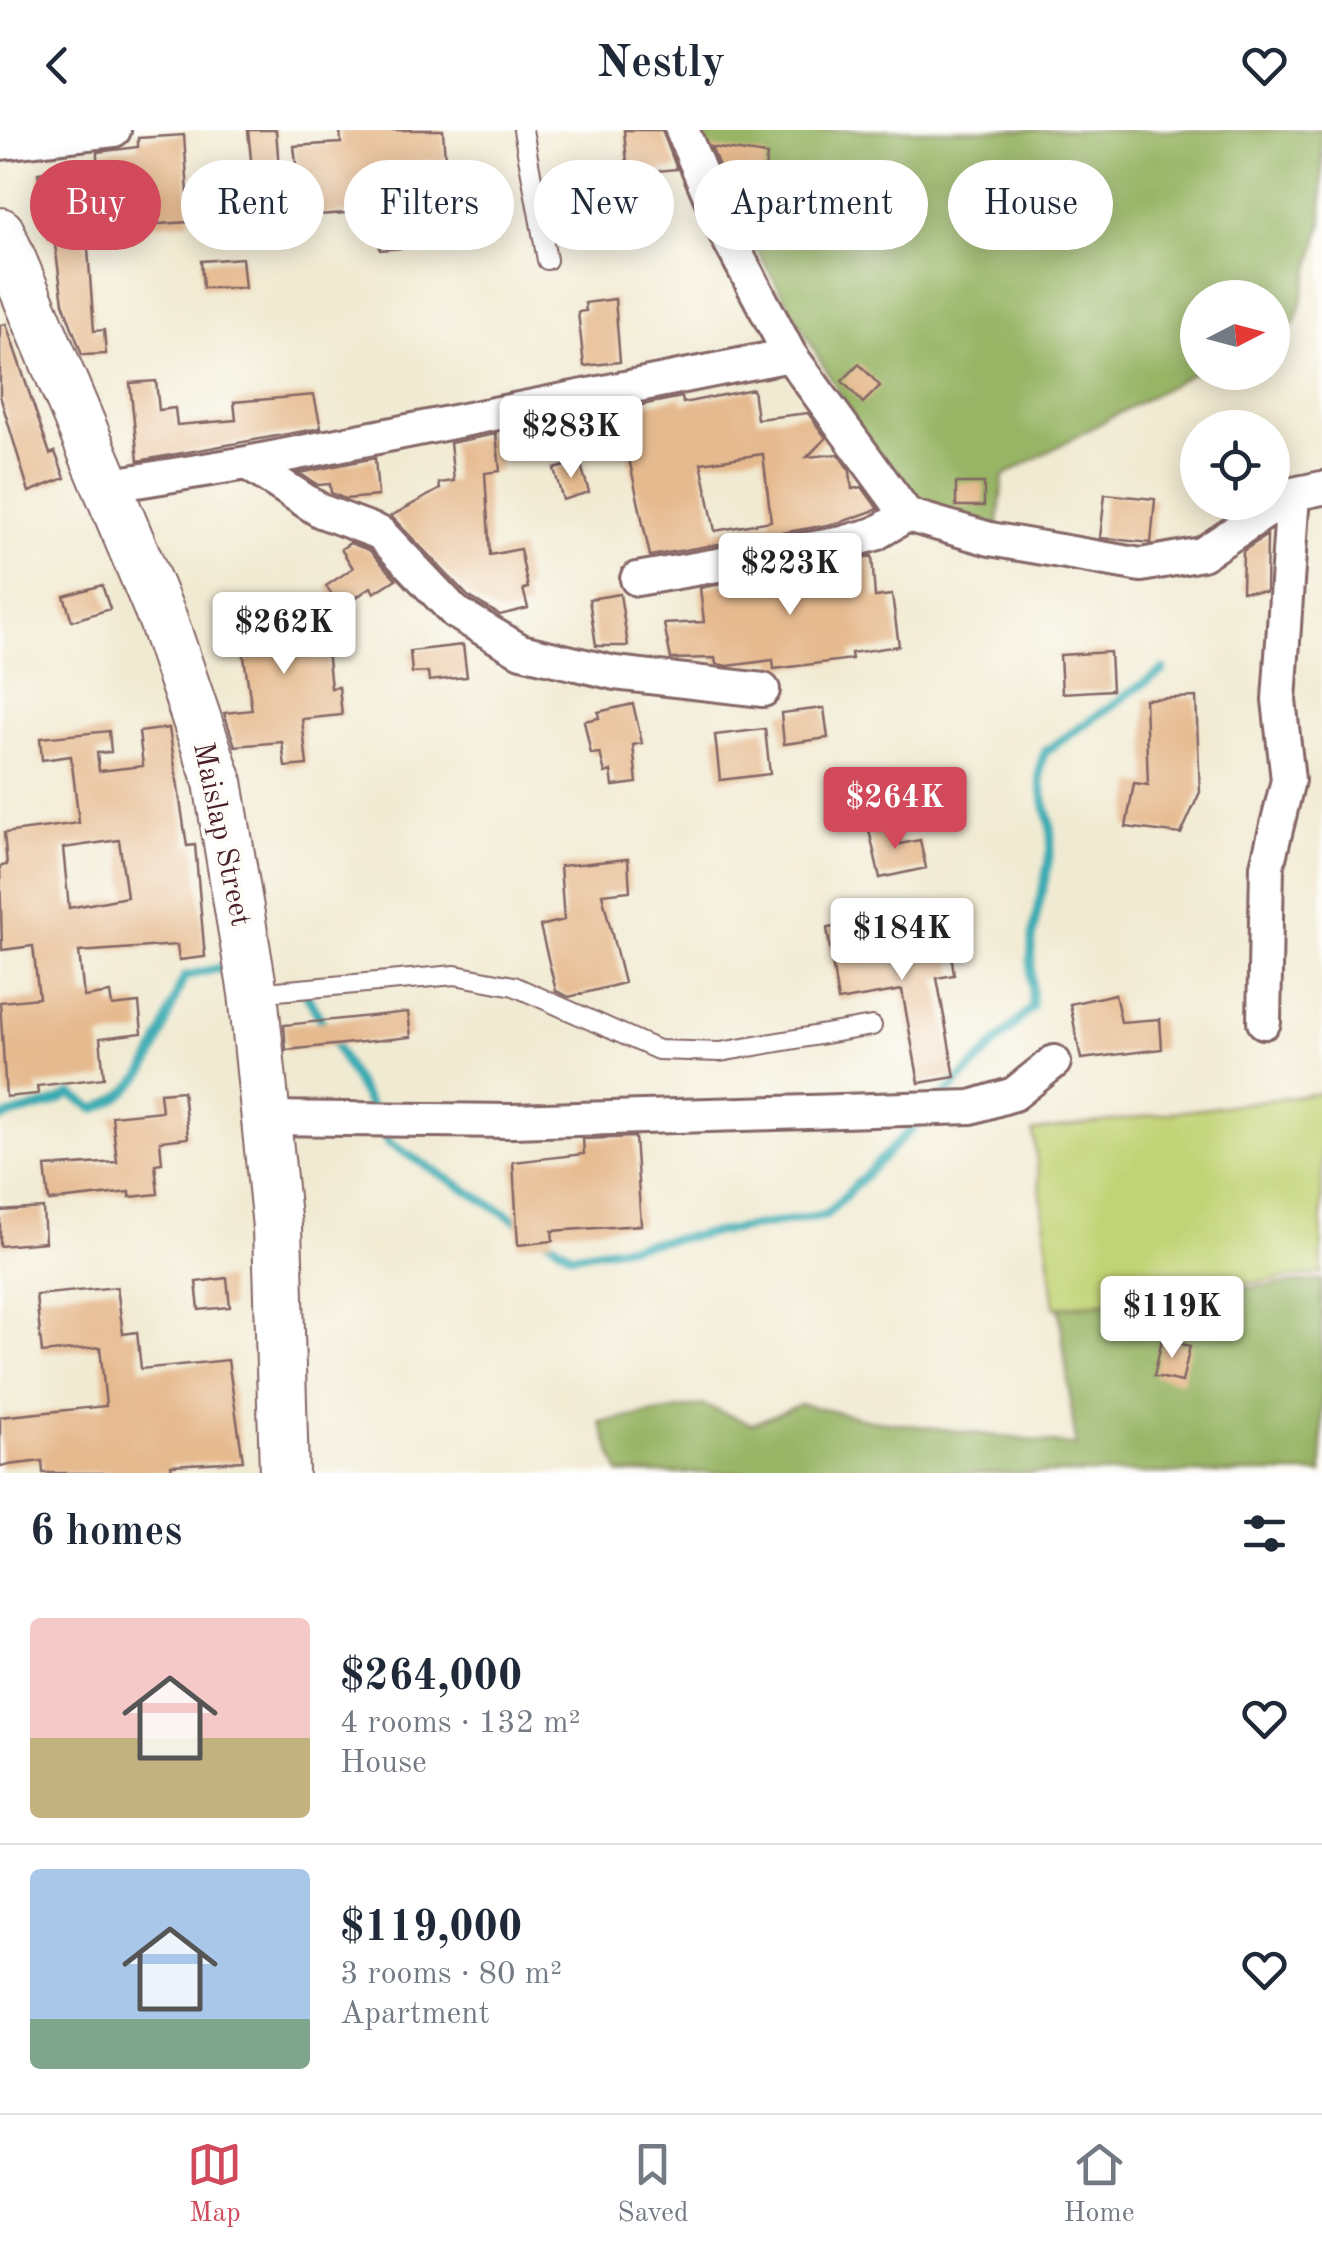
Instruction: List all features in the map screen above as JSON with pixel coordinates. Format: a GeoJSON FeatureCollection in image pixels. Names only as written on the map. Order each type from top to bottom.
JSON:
{"type":"FeatureCollection","features":[{"type":"Feature","properties":{"kind":"main road","name":"Maislap Street"},"geometry":{"type":"LineString","coordinates":[[0,232],[163,620],[218,782],[253,993],[282,1320],[284,1473]]}},
{"type":"Feature","properties":{"kind":"street"},"geometry":{"type":"LineString","coordinates":[[0,143],[114,130]]}},
{"type":"Feature","properties":{"kind":"street"},"geometry":{"type":"LineString","coordinates":[[682,130],[726,234],[790,355],[908,515],[990,539],[1141,565],[1202,554],[1307,491]]}},
{"type":"Feature","properties":{"kind":"street"},"geometry":{"type":"LineString","coordinates":[[106,486],[247,463],[790,355]]}},
{"type":"Feature","properties":{"kind":"street"},"geometry":{"type":"LineString","coordinates":[[247,463],[320,510],[380,532],[455,612],[521,652],[615,673],[764,690]]}},
{"type":"Feature","properties":{"kind":"street"},"geometry":{"type":"LineString","coordinates":[[1264,1022],[1267,866],[1288,780],[1279,700],[1307,491]]}},
{"type":"Feature","properties":{"kind":"street"},"geometry":{"type":"LineString","coordinates":[[637,579],[843,543],[874,534],[908,515]]}},
{"type":"Feature","properties":{"kind":"street"},"geometry":{"type":"LineString","coordinates":[[264,1118],[512,1121],[971,1107],[1014,1094],[1054,1062]]}},
{"type":"Feature","properties":{"kind":"lane"},"geometry":{"type":"LineString","coordinates":[[523,130],[546,260]]}},
{"type":"Feature","properties":{"kind":"lane"},"geometry":{"type":"LineString","coordinates":[[253,993],[455,974],[514,986],[658,1050],[720,1052],[872,1026]]}},
{"type":"Feature","properties":{"kind":"green space"},"geometry":{"type":"Polygon","coordinates":[[[720,130],[1322,130],[1322,224],[1296,322],[1290,325],[1290,280],[1180,280],[1180,380],[1003,476],[998,525],[906,509],[757,250],[928,250],[928,160],[705,160],[694,141],[720,130]]]}},
{"type":"Feature","properties":{"kind":"green space"},"geometry":{"type":"Polygon","coordinates":[[[1322,1093],[1322,1274],[1055,1308],[1033,1131],[1322,1093]]]}},
{"type":"Feature","properties":{"kind":"green space"},"geometry":{"type":"Polygon","coordinates":[[[1322,1280],[1322,1473],[619,1473],[600,1422],[703,1405],[752,1424],[801,1404],[871,1420],[1076,1446],[1059,1308],[1322,1280]]]}},
{"type":"Feature","properties":{"kind":"building"},"geometry":{"type":"Polygon","coordinates":[[[248,130],[276,130],[278,160],[251,160],[248,130]]]}},
{"type":"Feature","properties":{"kind":"building"},"geometry":{"type":"Polygon","coordinates":[[[340,130],[443,130],[445,160],[344,160],[344,213],[324,215],[324,160],[296,160],[294,146],[341,143],[340,130]]]}},
{"type":"Feature","properties":{"kind":"building"},"geometry":{"type":"Polygon","coordinates":[[[624,130],[662,130],[674,160],[627,160],[624,130]]]}},
{"type":"Feature","properties":{"kind":"building"},"geometry":{"type":"Polygon","coordinates":[[[184,135],[181,223],[161,224],[161,160],[97,160],[97,152],[138,147],[138,138],[184,135]]]}},
{"type":"Feature","properties":{"kind":"building"},"geometry":{"type":"Polygon","coordinates":[[[711,147],[767,155],[766,160],[716,160],[711,147]]]}},
{"type":"Feature","properties":{"kind":"building"},"geometry":{"type":"Polygon","coordinates":[[[56,250],[88,250],[94,331],[104,330],[106,354],[82,355],[63,303],[56,250]]]}},
{"type":"Feature","properties":{"kind":"building"},"geometry":{"type":"Polygon","coordinates":[[[242,258],[245,288],[203,288],[201,261],[242,258]]]}},
{"type":"Feature","properties":{"kind":"building"},"geometry":{"type":"Polygon","coordinates":[[[615,299],[620,362],[584,366],[578,312],[586,311],[585,303],[615,299]]]}},
{"type":"Feature","properties":{"kind":"building"},"geometry":{"type":"Polygon","coordinates":[[[6,324],[50,454],[55,452],[65,478],[29,492],[0,396],[0,325],[6,324]]]}},
{"type":"Feature","properties":{"kind":"building"},"geometry":{"type":"Polygon","coordinates":[[[859,364],[880,386],[863,403],[842,381],[859,364]]]}},
{"type":"Feature","properties":{"kind":"building"},"geometry":{"type":"Polygon","coordinates":[[[156,381],[159,410],[175,408],[177,425],[236,420],[234,402],[314,395],[321,428],[138,461],[130,383],[156,381]]]}},
{"type":"Feature","properties":{"kind":"building"},"geometry":{"type":"Polygon","coordinates":[[[753,389],[757,419],[808,413],[826,438],[807,457],[838,454],[850,471],[852,489],[862,487],[878,509],[839,523],[650,556],[628,454],[633,453],[626,408],[682,397],[683,403],[753,389]],[[763,454],[701,463],[715,531],[771,521],[763,454]]]}},
{"type":"Feature","properties":{"kind":"building"},"geometry":{"type":"Polygon","coordinates":[[[496,434],[500,471],[485,473],[490,555],[520,549],[528,588],[523,589],[528,608],[500,615],[468,596],[391,516],[440,489],[439,483],[454,481],[450,443],[496,434]]]}},
{"type":"Feature","properties":{"kind":"building"},"geometry":{"type":"Polygon","coordinates":[[[375,458],[378,496],[345,499],[331,493],[330,484],[318,485],[299,473],[375,458]]]}},
{"type":"Feature","properties":{"kind":"building"},"geometry":{"type":"Polygon","coordinates":[[[580,462],[589,492],[563,500],[554,469],[580,462]]]}},
{"type":"Feature","properties":{"kind":"building"},"geometry":{"type":"Polygon","coordinates":[[[956,483],[984,483],[984,506],[956,506],[956,483]]]}},
{"type":"Feature","properties":{"kind":"building"},"geometry":{"type":"Polygon","coordinates":[[[1105,494],[1155,499],[1151,543],[1100,538],[1105,494]]]}},
{"type":"Feature","properties":{"kind":"building"},"geometry":{"type":"Polygon","coordinates":[[[1267,535],[1266,592],[1242,591],[1243,551],[1267,535]]]}},
{"type":"Feature","properties":{"kind":"building"},"geometry":{"type":"Polygon","coordinates":[[[350,543],[369,550],[396,579],[374,593],[371,587],[341,608],[326,586],[353,568],[341,549],[350,543]]]}},
{"type":"Feature","properties":{"kind":"building"},"geometry":{"type":"Polygon","coordinates":[[[872,556],[875,597],[892,595],[899,646],[851,653],[852,659],[774,669],[773,660],[728,666],[716,664],[715,658],[671,659],[664,624],[704,622],[700,588],[872,556]]]}},
{"type":"Feature","properties":{"kind":"building"},"geometry":{"type":"Polygon","coordinates":[[[102,585],[110,609],[72,621],[64,596],[102,585]]]}},
{"type":"Feature","properties":{"kind":"building"},"geometry":{"type":"Polygon","coordinates":[[[620,594],[628,646],[596,646],[589,599],[620,594]]]}},
{"type":"Feature","properties":{"kind":"building"},"geometry":{"type":"Polygon","coordinates":[[[269,601],[270,608],[322,602],[331,688],[339,687],[342,715],[302,719],[307,765],[285,767],[282,742],[235,746],[224,713],[252,710],[236,604],[269,601]]]}},
{"type":"Feature","properties":{"kind":"building"},"geometry":{"type":"Polygon","coordinates":[[[463,645],[467,677],[429,681],[428,672],[412,673],[410,651],[463,645]]]}},
{"type":"Feature","properties":{"kind":"building"},"geometry":{"type":"Polygon","coordinates":[[[1110,652],[1112,690],[1062,693],[1060,655],[1110,652]]]}},
{"type":"Feature","properties":{"kind":"building"},"geometry":{"type":"Polygon","coordinates":[[[1196,697],[1200,792],[1181,834],[1126,827],[1134,783],[1148,785],[1145,699],[1196,697]]]}},
{"type":"Feature","properties":{"kind":"building"},"geometry":{"type":"Polygon","coordinates":[[[633,704],[642,743],[633,745],[637,783],[613,786],[611,771],[605,773],[600,753],[591,754],[584,721],[599,718],[598,712],[633,704]]]}},
{"type":"Feature","properties":{"kind":"building"},"geometry":{"type":"Polygon","coordinates":[[[824,708],[828,738],[784,744],[781,713],[824,708]]]}},
{"type":"Feature","properties":{"kind":"building"},"geometry":{"type":"Polygon","coordinates":[[[169,728],[187,846],[195,845],[205,957],[179,960],[177,945],[79,952],[84,997],[110,993],[112,1006],[139,1003],[142,1033],[100,1038],[104,1078],[37,1086],[38,1094],[6,1097],[0,1002],[39,998],[33,946],[2,950],[0,866],[7,865],[4,833],[79,823],[71,756],[42,760],[40,738],[109,731],[111,752],[97,753],[99,771],[143,766],[139,732],[169,728]],[[119,840],[63,848],[69,908],[127,897],[119,840]]]}},
{"type":"Feature","properties":{"kind":"building"},"geometry":{"type":"Polygon","coordinates":[[[765,729],[770,774],[720,780],[715,735],[765,729]]]}},
{"type":"Feature","properties":{"kind":"building"},"geometry":{"type":"Polygon","coordinates":[[[895,823],[900,844],[920,840],[926,868],[880,878],[869,830],[895,823]]]}},
{"type":"Feature","properties":{"kind":"building"},"geometry":{"type":"Polygon","coordinates":[[[628,859],[630,891],[602,894],[624,983],[569,997],[556,991],[540,926],[564,920],[560,866],[628,859]]]}},
{"type":"Feature","properties":{"kind":"building"},"geometry":{"type":"Polygon","coordinates":[[[945,907],[954,975],[937,978],[955,1077],[919,1083],[902,990],[838,1001],[827,928],[877,921],[881,949],[926,941],[923,910],[945,907]]]}},
{"type":"Feature","properties":{"kind":"building"},"geometry":{"type":"Polygon","coordinates":[[[1115,994],[1121,1022],[1160,1019],[1162,1049],[1081,1059],[1070,1004],[1115,994]]]}},
{"type":"Feature","properties":{"kind":"building"},"geometry":{"type":"Polygon","coordinates":[[[408,1012],[411,1037],[286,1050],[284,1025],[408,1012]]]}},
{"type":"Feature","properties":{"kind":"building"},"geometry":{"type":"Polygon","coordinates":[[[183,1091],[188,1138],[160,1141],[162,1163],[155,1164],[158,1194],[130,1197],[130,1192],[49,1201],[45,1167],[117,1162],[112,1116],[162,1111],[160,1093],[183,1091]]]}},
{"type":"Feature","properties":{"kind":"building"},"geometry":{"type":"Polygon","coordinates":[[[635,1137],[641,1225],[552,1231],[553,1241],[518,1245],[513,1162],[584,1154],[583,1139],[635,1137]]]}},
{"type":"Feature","properties":{"kind":"building"},"geometry":{"type":"Polygon","coordinates":[[[43,1208],[45,1242],[0,1246],[0,1211],[43,1208]]]}},
{"type":"Feature","properties":{"kind":"building"},"geometry":{"type":"Polygon","coordinates":[[[227,1278],[230,1307],[199,1310],[196,1282],[227,1278]]]}},
{"type":"Feature","properties":{"kind":"building"},"geometry":{"type":"Polygon","coordinates":[[[117,1287],[123,1334],[137,1332],[141,1369],[228,1360],[243,1461],[171,1465],[172,1473],[43,1473],[42,1461],[0,1466],[0,1417],[106,1406],[100,1347],[42,1353],[36,1295],[117,1287]]]}},
{"type":"Feature","properties":{"kind":"building"},"geometry":{"type":"Polygon","coordinates":[[[1162,1339],[1190,1346],[1182,1382],[1154,1376],[1162,1339]]]}},
{"type":"Feature","properties":{"kind":"waterway"},"geometry":{"type":"LineString","coordinates":[[940,1100],[1032,1007],[1032,944],[1051,842],[1040,773],[1046,751],[1163,670]]}},
{"type":"Feature","properties":{"kind":"waterway"},"geometry":{"type":"LineString","coordinates":[[0,1119],[71,1094],[95,1109],[116,1099],[132,1086],[154,1054],[185,976],[220,968],[236,972]]}},
{"type":"Feature","properties":{"kind":"waterway"},"geometry":{"type":"LineString","coordinates":[[304,990],[372,1110]]}},
{"type":"Feature","properties":{"kind":"waterway"},"geometry":{"type":"LineString","coordinates":[[542,1236],[572,1255],[826,1215],[922,1118]]}},
{"type":"Feature","properties":{"kind":"waterway"},"geometry":{"type":"LineString","coordinates":[[382,1128],[389,1143],[524,1225]]}}]}
